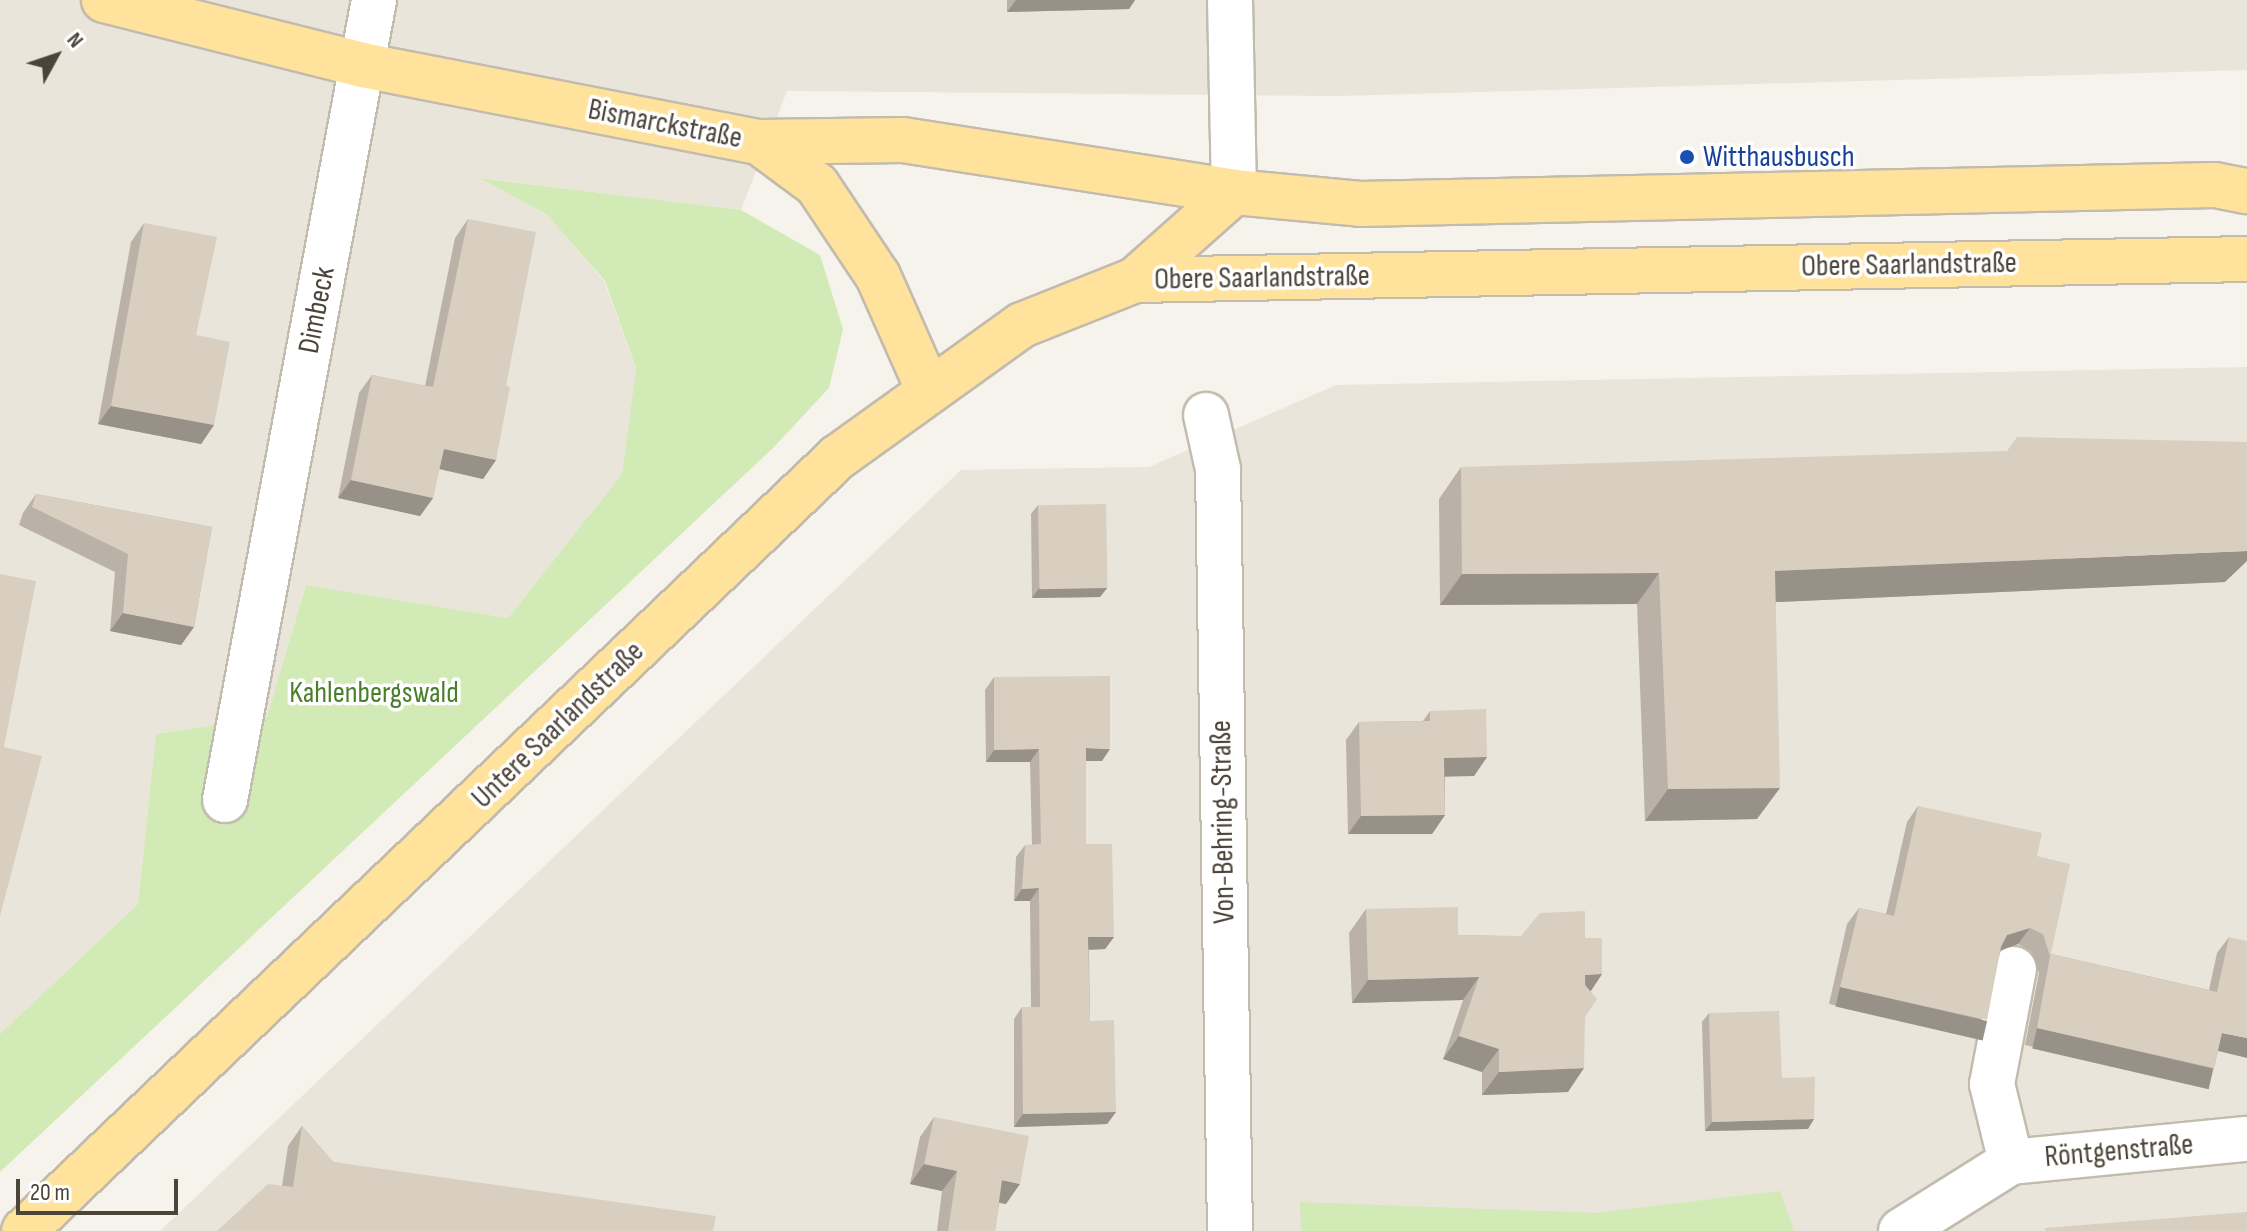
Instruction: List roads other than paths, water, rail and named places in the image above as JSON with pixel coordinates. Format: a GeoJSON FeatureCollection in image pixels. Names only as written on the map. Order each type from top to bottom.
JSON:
{"type":"FeatureCollection","features":[{"type":"Feature","properties":{"kind":"main road","name":"Bismarckstraße"},"geometry":{"type":"LineString","coordinates":[[104,0],[362,65],[759,142],[903,140],[1234,192]]}},
{"type":"Feature","properties":{"kind":"main road"},"geometry":{"type":"LineString","coordinates":[[759,142],[817,185],[878,276],[928,389]]}},
{"type":"Feature","properties":{"kind":"main road"},"geometry":{"type":"LineString","coordinates":[[1234,192],[1360,204],[2215,185],[2247,191]]}},
{"type":"Feature","properties":{"kind":"main road","name":"Obere Saarlandstraße"},"geometry":{"type":"LineString","coordinates":[[1135,280],[1234,192]]}},
{"type":"Feature","properties":{"kind":"main road","name":"Obere Saarlandstraße"},"geometry":{"type":"LineString","coordinates":[[1135,280],[2247,259]]}},
{"type":"Feature","properties":{"kind":"main road","name":"Untere Saarlandstraße"},"geometry":{"type":"LineString","coordinates":[[24,1231],[838,457],[928,389],[1022,325],[1135,280]]}},
{"type":"Feature","properties":{"kind":"street","name":"Dimbeck"},"geometry":{"type":"LineString","coordinates":[[225,800],[374,0]]}},
{"type":"Feature","properties":{"kind":"street"},"geometry":{"type":"LineString","coordinates":[[1230,0],[1234,192]]}},
{"type":"Feature","properties":{"kind":"street","name":"Von-Behring-Straße"},"geometry":{"type":"LineString","coordinates":[[1206,415],[1218,469],[1230,1231]]}},
{"type":"Feature","properties":{"kind":"street"},"geometry":{"type":"LineString","coordinates":[[1901,1231],[2002,1166],[1992,1084],[2014,969]]}},
{"type":"Feature","properties":{"kind":"street","name":"Röntgenstraße"},"geometry":{"type":"LineString","coordinates":[[2002,1166],[2247,1139]]}},
{"type":"Feature","properties":{"kind":"place","name":"Witthausbusch"},"geometry":{"type":"Point","coordinates":[1687,157]}},
{"type":"Feature","properties":{"kind":"park label","name":"Kahlenbergswald"},"geometry":{"type":"Point","coordinates":[374,693]}}]}
